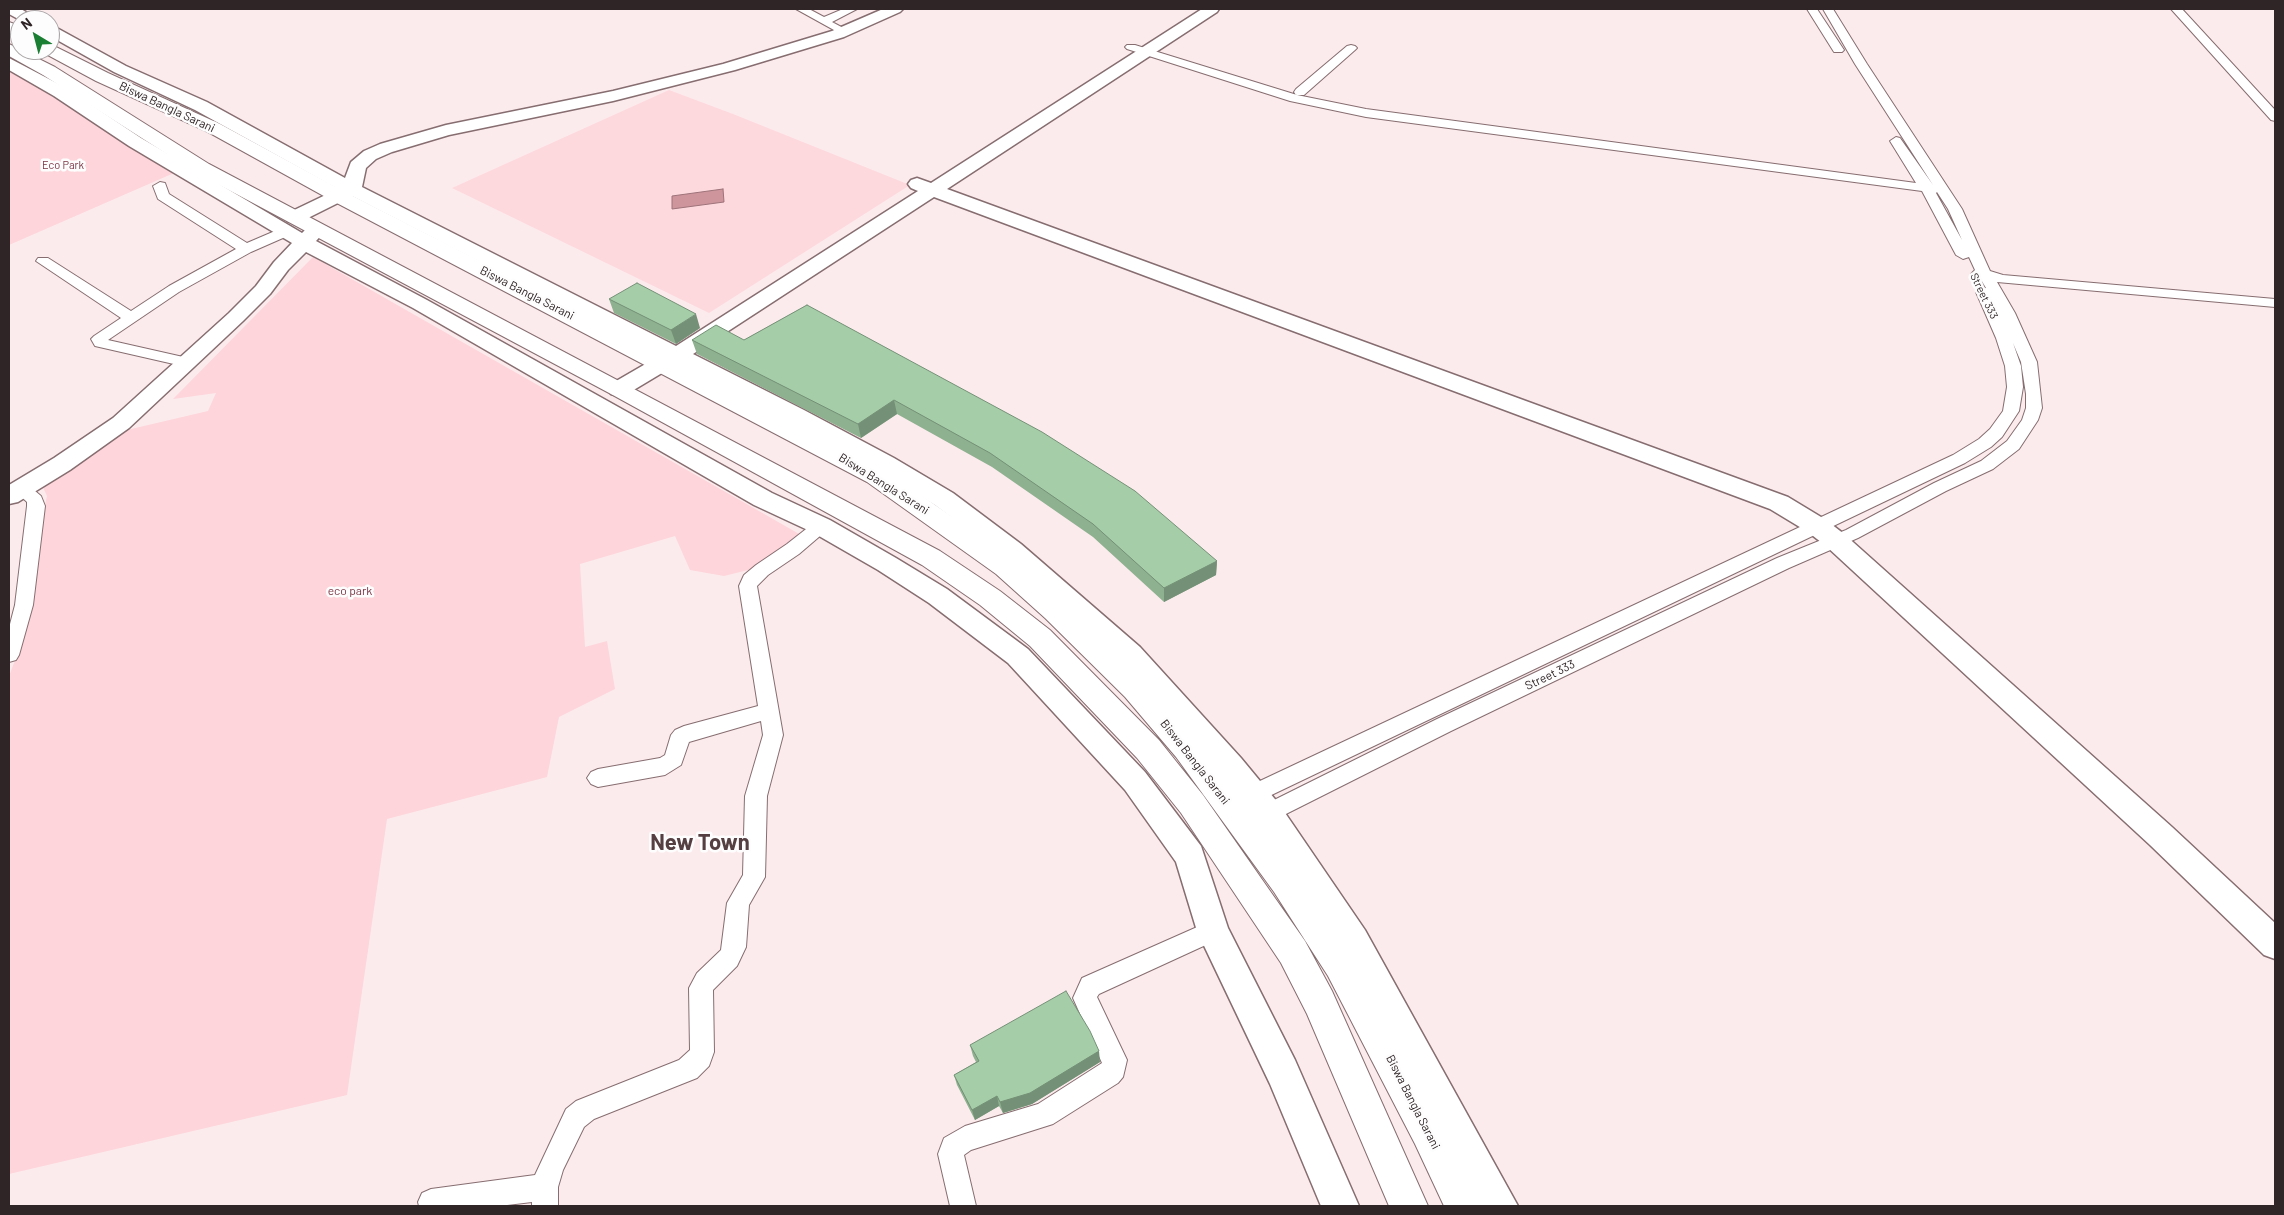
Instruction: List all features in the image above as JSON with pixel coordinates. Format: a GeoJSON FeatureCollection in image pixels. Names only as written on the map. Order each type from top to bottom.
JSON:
{"type":"FeatureCollection","features":[{"type":"Feature","properties":{"kind":"main road","name":"Biswa Bangla Sarani"},"geometry":{"type":"LineString","coordinates":[[9,49],[49,71],[300,230],[613,385],[749,461],[931,558],[998,603],[1040,638],[1076,673],[1148,749],[1192,804],[1293,952],[1320,1003],[1409,1206]]}},
{"type":"Feature","properties":{"kind":"main road","name":"Biswa Bangla Sarani"},"geometry":{"type":"LineString","coordinates":[[60,54],[102,77],[214,128],[345,192]]}},
{"type":"Feature","properties":{"kind":"main road","name":"Biswa Bangla Sarani"},"geometry":{"type":"LineString","coordinates":[[662,355],[876,476],[956,531],[1005,567],[1027,586],[1135,689],[1192,755],[1286,882],[1340,965],[1428,1131],[1464,1206]]}},
{"type":"Feature","properties":{"kind":"street"},"geometry":{"type":"LineString","coordinates":[[801,9],[843,32]]}},
{"type":"Feature","properties":{"kind":"street"},"geometry":{"type":"LineString","coordinates":[[824,22],[852,9]]}},
{"type":"Feature","properties":{"kind":"street"},"geometry":{"type":"LineString","coordinates":[[187,362],[98,341],[102,336],[174,289],[246,249],[300,230],[345,192],[357,166],[370,156],[386,148],[413,138],[664,84],[798,48],[843,32],[895,9]]}},
{"type":"Feature","properties":{"kind":"street"},"geometry":{"type":"LineString","coordinates":[[1143,47],[1192,9]]}},
{"type":"Feature","properties":{"kind":"street"},"geometry":{"type":"LineString","coordinates":[[613,385],[1143,47],[1212,9]]}},
{"type":"Feature","properties":{"kind":"street","name":"Street 333"},"geometry":{"type":"LineString","coordinates":[[1812,9],[1932,184]]}},
{"type":"Feature","properties":{"kind":"street","name":"Street 333"},"geometry":{"type":"LineString","coordinates":[[1253,794],[1834,530],[1940,487],[1987,465],[2013,446],[2030,420],[2034,408],[2034,394],[2029,362],[2008,313],[1984,277],[1932,184],[1828,9]]}},
{"type":"Feature","properties":{"kind":"street"},"geometry":{"type":"LineString","coordinates":[[2176,9],[2275,117]]}},
{"type":"Feature","properties":{"kind":"street"},"geometry":{"type":"LineString","coordinates":[[2190,9],[2275,101]]}},
{"type":"Feature","properties":{"kind":"street"},"geometry":{"type":"LineString","coordinates":[[60,35],[120,68],[201,106],[345,192],[662,355],[796,415],[886,464],[944,499],[1012,550],[1096,622],[1130,654],[1268,813],[1354,941],[1499,1206]]}},
{"type":"Feature","properties":{"kind":"street"},"geometry":{"type":"LineString","coordinates":[[1143,47],[1277,87],[1368,107],[1614,142],[1823,167],[1932,184]]}},
{"type":"Feature","properties":{"kind":"street"},"geometry":{"type":"LineString","coordinates":[[1143,47],[1294,98],[1366,113],[1932,184]]}},
{"type":"Feature","properties":{"kind":"street"},"geometry":{"type":"LineString","coordinates":[[1300,92],[1352,48]]}},
{"type":"Feature","properties":{"kind":"street"},"geometry":{"type":"LineString","coordinates":[[9,62],[60,92],[135,142],[300,230],[420,304],[763,499],[821,526],[938,596],[1018,656],[1135,781],[1190,856],[1213,931],[1283,1072],[1340,1206]]}},
{"type":"Feature","properties":{"kind":"street"},"geometry":{"type":"LineString","coordinates":[[935,180],[1779,503],[1834,530],[2275,920]]}},
{"type":"Feature","properties":{"kind":"street"},"geometry":{"type":"LineString","coordinates":[[160,186],[163,196],[246,249]]}},
{"type":"Feature","properties":{"kind":"street"},"geometry":{"type":"LineString","coordinates":[[15,492],[87,448],[121,423],[263,290],[281,266],[300,230]]}},
{"type":"Feature","properties":{"kind":"street"},"geometry":{"type":"LineString","coordinates":[[43,261],[130,317]]}},
{"type":"Feature","properties":{"kind":"street"},"geometry":{"type":"LineString","coordinates":[[1984,277],[1996,270],[2275,295]]}},
{"type":"Feature","properties":{"kind":"street"},"geometry":{"type":"LineString","coordinates":[[1984,277],[2275,304]]}},
{"type":"Feature","properties":{"kind":"street","name":"Street 333"},"geometry":{"type":"LineString","coordinates":[[1268,813],[1834,530],[1985,443],[1996,433],[2011,411],[2015,387],[2013,366],[1984,277]]}},
{"type":"Feature","properties":{"kind":"street"},"geometry":{"type":"LineString","coordinates":[[9,655],[16,637],[24,605],[36,506],[32,496],[15,492]]}},
{"type":"Feature","properties":{"kind":"street"},"geometry":{"type":"LineString","coordinates":[[431,1202],[545,1197],[560,1147],[575,1118],[585,1110],[688,1069],[700,1058],[702,1052],[701,988],[705,981],[729,958],[734,947],[738,903],[754,877],[756,796],[773,735],[748,586],[751,580],[762,570],[794,549],[821,526]]}},
{"type":"Feature","properties":{"kind":"street"},"geometry":{"type":"LineString","coordinates":[[1834,530],[2275,944]]}},
{"type":"Feature","properties":{"kind":"street"},"geometry":{"type":"LineString","coordinates":[[598,778],[665,766],[674,759],[678,741],[682,736],[769,711]]}},
{"type":"Feature","properties":{"kind":"street"},"geometry":{"type":"LineString","coordinates":[[963,1206],[951,1154],[953,1147],[965,1139],[1044,1115],[1109,1074],[1114,1068],[1116,1060],[1085,998],[1090,986],[1213,931]]}},
{"type":"Feature","properties":{"kind":"shaded area"},"geometry":{"type":"Polygon","coordinates":[[[669,90],[910,185],[709,313],[452,188],[669,90]]]}},
{"type":"Feature","properties":{"kind":"shaded area"},"geometry":{"type":"Polygon","coordinates":[[[723,189],[724,202],[672,209],[672,196],[723,189]]]}},
{"type":"Feature","properties":{"kind":"green space","name":"Eco Park"},"geometry":{"type":"Polygon","coordinates":[[[9,71],[34,85],[174,173],[9,245],[9,71]]]}},
{"type":"Feature","properties":{"kind":"green space","name":"eco park"},"geometry":{"type":"Polygon","coordinates":[[[313,257],[801,535],[764,566],[724,576],[690,570],[675,536],[580,564],[585,647],[607,641],[615,689],[559,717],[547,777],[387,819],[347,1095],[9,1174],[9,676],[26,632],[35,585],[38,538],[47,496],[41,483],[114,433],[208,411],[216,393],[173,399],[313,257]]]}},
{"type":"Feature","properties":{"kind":"building"},"geometry":{"type":"Polygon","coordinates":[[[637,283],[696,314],[671,330],[609,299],[637,283]]]}},
{"type":"Feature","properties":{"kind":"building"},"geometry":{"type":"Polygon","coordinates":[[[807,305],[1042,432],[1135,491],[1217,561],[1164,588],[1093,524],[990,453],[894,400],[858,424],[692,340],[716,325],[744,340],[807,305]]]}},
{"type":"Feature","properties":{"kind":"building"},"geometry":{"type":"Polygon","coordinates":[[[1066,991],[1090,1031],[1099,1051],[1030,1093],[1000,1102],[997,1096],[972,1110],[954,1075],[979,1061],[970,1045],[1066,991]]]}},
{"type":"Feature","properties":{"kind":"district","name":"New Town"},"geometry":{"type":"Point","coordinates":[700,843]}}]}
